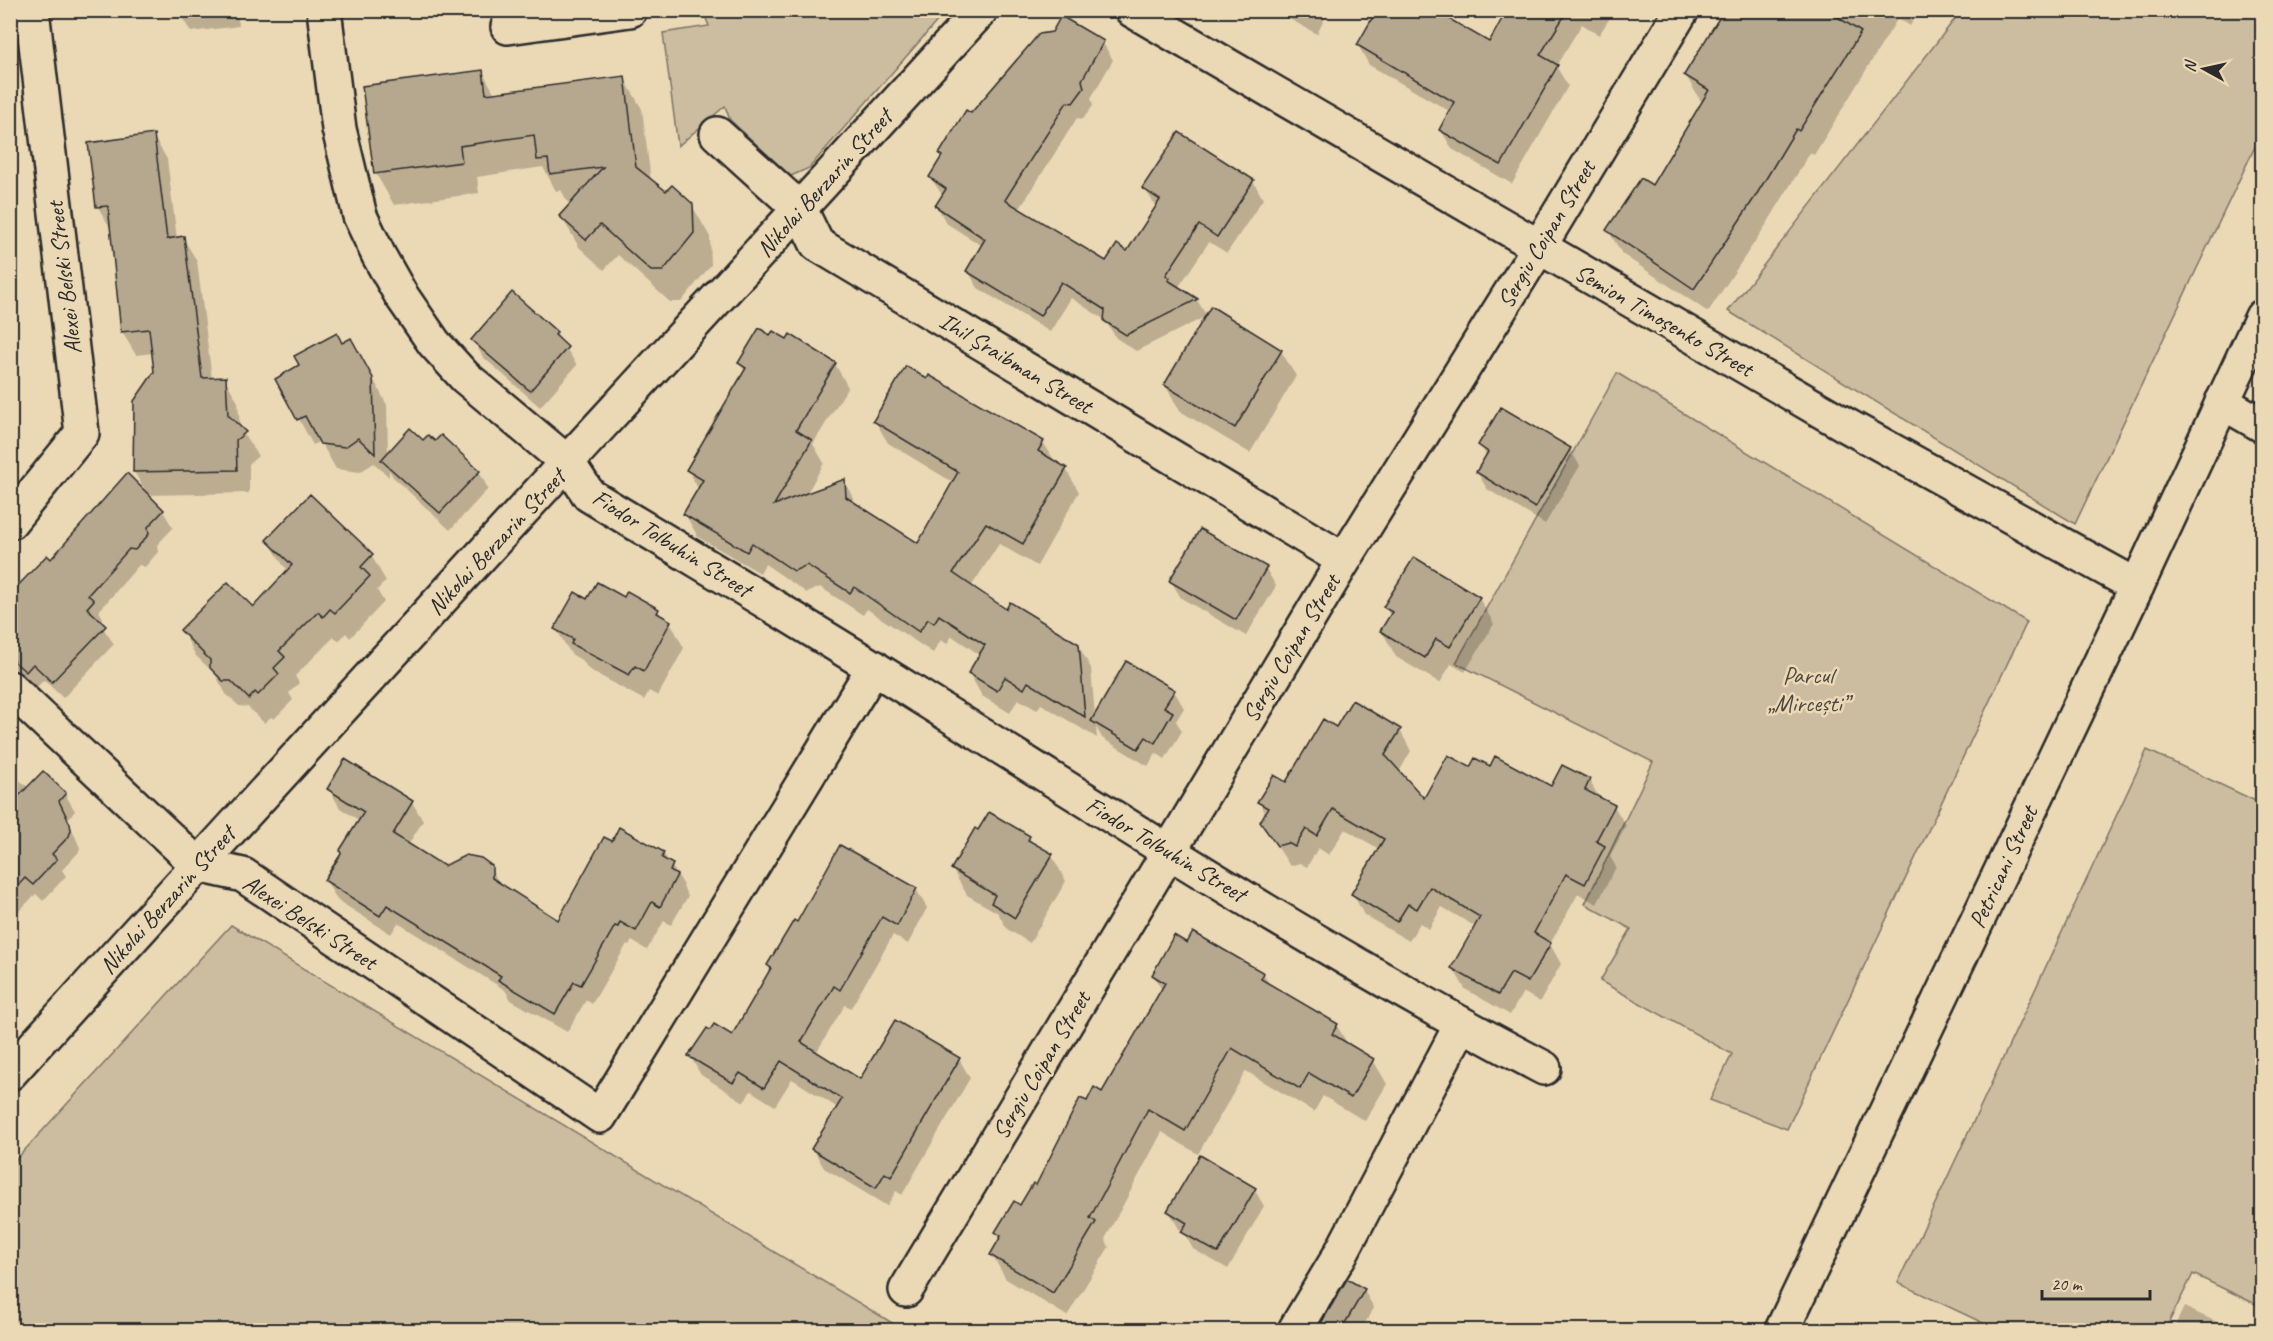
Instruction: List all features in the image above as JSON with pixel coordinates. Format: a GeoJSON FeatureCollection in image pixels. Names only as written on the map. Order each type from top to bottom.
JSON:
{"type":"FeatureCollection","features":[{"type":"Feature","properties":{"kind":"street","name":"Alexei Belski Street"},"geometry":{"type":"LineString","coordinates":[[10,522],[82,433],[32,10]]}},
{"type":"Feature","properties":{"kind":"street","name":"Fiodor Tolbuhin Street"},"geometry":{"type":"LineString","coordinates":[[324,10],[339,129],[360,216],[379,256],[401,295],[442,352],[465,377],[568,464],[589,495],[874,667],[1168,852],[1461,1025],[1544,1068]]}},
{"type":"Feature","properties":{"kind":"street"},"geometry":{"type":"LineString","coordinates":[[507,27],[630,10]]}},
{"type":"Feature","properties":{"kind":"street","name":"Nikolai Berzarin Street"},"geometry":{"type":"LineString","coordinates":[[10,1073],[981,10]]}},
{"type":"Feature","properties":{"kind":"street","name":"Semion Timoșenko Street"},"geometry":{"type":"LineString","coordinates":[[1132,10],[1844,424],[2137,586]]}},
{"type":"Feature","properties":{"kind":"street","name":"Sergiu Coipan Street"},"geometry":{"type":"LineString","coordinates":[[906,1290],[1344,560],[1539,247],[1682,10]]}},
{"type":"Feature","properties":{"kind":"street","name":"Ihil Șraibman Street"},"geometry":{"type":"LineString","coordinates":[[717,134],[800,209],[817,244],[1344,560]]}},
{"type":"Feature","properties":{"kind":"street","name":"Petricani Street"},"geometry":{"type":"LineString","coordinates":[[1782,1330],[2137,586],[2262,317]]}},
{"type":"Feature","properties":{"kind":"street"},"geometry":{"type":"LineString","coordinates":[[2222,402],[2262,425]]}},
{"type":"Feature","properties":{"kind":"street","name":"Alexei Belski Street"},"geometry":{"type":"LineString","coordinates":[[198,865],[243,875],[600,1116],[874,667]]}},
{"type":"Feature","properties":{"kind":"street"},"geometry":{"type":"LineString","coordinates":[[10,688],[198,865]]}},
{"type":"Feature","properties":{"kind":"street"},"geometry":{"type":"LineString","coordinates":[[1295,1330],[1340,1255],[1461,1025]]}},
{"type":"Feature","properties":{"kind":"green space"},"geometry":{"type":"Polygon","coordinates":[[[703,11],[946,11],[809,168],[791,176],[730,120],[725,106],[678,146],[663,33],[709,26],[703,11]]]}},
{"type":"Feature","properties":{"kind":"green space"},"geometry":{"type":"Polygon","coordinates":[[[1961,11],[2262,11],[2262,132],[2075,524],[1728,311],[1961,11]]]}},
{"type":"Feature","properties":{"kind":"green space","name":"Parcul „Mircești”"},"geometry":{"type":"Polygon","coordinates":[[[1617,373],[2027,622],[1787,1129],[1710,1100],[1732,1054],[1600,981],[1631,929],[1585,904],[1653,762],[1456,663],[1617,373]]]}},
{"type":"Feature","properties":{"kind":"green space"},"geometry":{"type":"Polygon","coordinates":[[[2147,750],[2262,804],[2262,1307],[2193,1274],[2165,1330],[1998,1330],[1898,1283],[2147,750]]]}},
{"type":"Feature","properties":{"kind":"green space"},"geometry":{"type":"Polygon","coordinates":[[[231,925],[904,1330],[11,1330],[11,1165],[231,925]]]}},
{"type":"Feature","properties":{"kind":"building"},"geometry":{"type":"Polygon","coordinates":[[[1377,10],[1434,10],[1489,42],[1507,10],[1568,10],[1540,55],[1558,65],[1501,165],[1439,130],[1454,102],[1357,45],[1377,10]]]}},
{"type":"Feature","properties":{"kind":"building"},"geometry":{"type":"Polygon","coordinates":[[[1724,10],[1827,10],[1861,32],[1799,131],[1796,129],[1755,197],[1694,289],[1606,230],[1641,178],[1652,185],[1709,90],[1684,75],[1724,10]]]}},
{"type":"Feature","properties":{"kind":"building"},"geometry":{"type":"Polygon","coordinates":[[[1061,16],[1104,41],[1082,80],[1084,88],[1073,103],[1067,102],[1005,200],[1106,261],[1117,244],[1127,251],[1160,200],[1142,188],[1179,132],[1254,180],[1217,237],[1199,225],[1166,275],[1170,278],[1168,280],[1198,299],[1126,335],[1104,321],[1105,310],[1061,282],[1040,316],[966,271],[985,239],[935,206],[946,189],[929,177],[942,156],[939,154],[966,110],[971,113],[1039,34],[1052,32],[1061,16]]]}},
{"type":"Feature","properties":{"kind":"building"},"geometry":{"type":"Polygon","coordinates":[[[483,70],[486,94],[625,76],[636,167],[666,191],[672,185],[693,204],[694,233],[663,271],[651,271],[600,225],[586,240],[559,216],[603,167],[550,174],[548,159],[537,160],[534,135],[460,146],[462,162],[374,174],[362,86],[483,70]]]}},
{"type":"Feature","properties":{"kind":"building"},"geometry":{"type":"Polygon","coordinates":[[[154,134],[167,239],[184,236],[202,378],[226,377],[228,415],[246,432],[236,440],[237,470],[133,472],[134,401],[154,372],[149,329],[121,332],[108,206],[96,207],[88,143],[154,134]]]}},
{"type":"Feature","properties":{"kind":"building"},"geometry":{"type":"Polygon","coordinates":[[[512,292],[557,332],[555,335],[568,347],[530,391],[471,340],[512,292]]]}},
{"type":"Feature","properties":{"kind":"building"},"geometry":{"type":"Polygon","coordinates":[[[1211,306],[1282,350],[1235,428],[1164,385],[1211,306]]]}},
{"type":"Feature","properties":{"kind":"building"},"geometry":{"type":"Polygon","coordinates":[[[759,328],[770,335],[773,331],[787,339],[790,334],[836,363],[796,430],[812,440],[774,505],[845,479],[846,497],[918,543],[958,472],[873,421],[906,366],[927,379],[929,375],[1044,441],[1038,451],[1067,468],[1023,544],[986,523],[953,573],[1006,609],[1010,602],[1079,644],[1085,717],[1028,682],[1024,689],[1005,677],[997,691],[968,673],[985,645],[939,615],[934,623],[928,619],[919,632],[854,587],[850,593],[807,565],[794,571],[752,543],[747,552],[683,514],[703,480],[686,470],[746,368],[738,363],[759,328]]]}},
{"type":"Feature","properties":{"kind":"building"},"geometry":{"type":"Polygon","coordinates":[[[337,333],[342,343],[351,338],[373,378],[375,454],[358,438],[345,447],[320,444],[305,416],[297,420],[275,379],[299,365],[294,356],[337,333]]]}},
{"type":"Feature","properties":{"kind":"building"},"geometry":{"type":"Polygon","coordinates":[[[1501,407],[1571,448],[1535,508],[1476,472],[1488,452],[1478,445],[1501,407]]]}},
{"type":"Feature","properties":{"kind":"building"},"geometry":{"type":"Polygon","coordinates":[[[410,428],[423,440],[428,435],[435,441],[441,435],[480,471],[440,513],[381,460],[410,428]]]}},
{"type":"Feature","properties":{"kind":"building"},"geometry":{"type":"Polygon","coordinates":[[[127,473],[164,510],[148,527],[149,534],[135,550],[129,549],[88,595],[94,600],[87,608],[106,626],[52,682],[33,664],[26,672],[10,658],[10,594],[47,555],[51,559],[127,473]]]}},
{"type":"Feature","properties":{"kind":"building"},"geometry":{"type":"Polygon","coordinates":[[[310,494],[373,554],[361,567],[370,576],[335,613],[330,609],[323,617],[318,612],[279,651],[285,657],[274,668],[279,674],[258,695],[255,692],[249,699],[231,681],[223,681],[210,668],[210,660],[180,630],[228,582],[253,607],[292,565],[266,540],[310,494]]]}},
{"type":"Feature","properties":{"kind":"building"},"geometry":{"type":"Polygon","coordinates":[[[1200,529],[1267,567],[1236,620],[1169,581],[1200,529]]]}},
{"type":"Feature","properties":{"kind":"building"},"geometry":{"type":"Polygon","coordinates":[[[1414,557],[1480,597],[1450,647],[1436,639],[1425,658],[1380,631],[1392,612],[1383,607],[1414,557]]]}},
{"type":"Feature","properties":{"kind":"building"},"geometry":{"type":"Polygon","coordinates":[[[597,582],[624,597],[627,591],[659,609],[657,613],[671,621],[644,671],[635,666],[629,675],[571,644],[573,639],[554,629],[575,592],[587,599],[597,582]]]}},
{"type":"Feature","properties":{"kind":"building"},"geometry":{"type":"Polygon","coordinates":[[[1126,661],[1175,690],[1164,707],[1173,712],[1155,743],[1146,737],[1138,749],[1091,721],[1126,661]]]}},
{"type":"Feature","properties":{"kind":"building"},"geometry":{"type":"Polygon","coordinates":[[[1352,700],[1401,729],[1385,755],[1424,798],[1448,755],[1470,767],[1475,758],[1490,766],[1495,756],[1551,786],[1562,765],[1590,779],[1585,790],[1615,805],[1596,841],[1605,846],[1585,884],[1566,874],[1534,933],[1551,943],[1528,982],[1511,973],[1498,995],[1451,968],[1480,917],[1430,887],[1417,909],[1408,904],[1397,922],[1351,894],[1384,839],[1333,809],[1317,836],[1306,829],[1295,847],[1288,843],[1277,846],[1260,822],[1268,808],[1257,802],[1274,775],[1286,782],[1323,719],[1336,727],[1352,700]]]}},
{"type":"Feature","properties":{"kind":"building"},"geometry":{"type":"Polygon","coordinates":[[[345,759],[413,801],[393,834],[444,866],[466,855],[481,858],[492,866],[492,878],[558,920],[604,837],[612,841],[619,827],[664,852],[662,858],[673,864],[670,871],[677,875],[660,907],[652,902],[636,931],[620,922],[618,927],[615,926],[581,985],[574,982],[555,1014],[498,980],[501,976],[387,905],[380,916],[324,880],[364,812],[327,789],[345,759]]]}},
{"type":"Feature","properties":{"kind":"building"},"geometry":{"type":"Polygon","coordinates":[[[43,771],[66,793],[59,801],[71,830],[69,836],[52,854],[57,859],[33,885],[25,878],[10,894],[10,805],[43,771]]]}},
{"type":"Feature","properties":{"kind":"building"},"geometry":{"type":"Polygon","coordinates":[[[989,812],[1030,836],[1028,840],[1053,854],[1015,918],[991,903],[995,895],[951,869],[975,828],[978,830],[989,812]]]}},
{"type":"Feature","properties":{"kind":"building"},"geometry":{"type":"Polygon","coordinates":[[[840,845],[917,888],[897,926],[882,917],[840,990],[834,986],[801,1042],[860,1079],[895,1020],[960,1058],[891,1177],[885,1173],[876,1188],[811,1149],[842,1099],[781,1061],[764,1088],[740,1073],[733,1083],[688,1056],[707,1028],[710,1030],[714,1024],[732,1035],[771,968],[767,965],[794,920],[797,922],[840,845]]]}},
{"type":"Feature","properties":{"kind":"building"},"geometry":{"type":"Polygon","coordinates":[[[1193,932],[1264,973],[1261,979],[1338,1024],[1332,1034],[1374,1059],[1351,1098],[1309,1073],[1300,1089],[1232,1048],[1185,1131],[1148,1109],[1090,1218],[1096,1222],[1053,1293],[990,1255],[1001,1236],[995,1232],[1014,1201],[1020,1205],[1033,1183],[1036,1185],[1080,1098],[1087,1101],[1094,1087],[1102,1092],[1165,983],[1152,975],[1174,935],[1187,943],[1193,932]]]}},
{"type":"Feature","properties":{"kind":"building"},"geometry":{"type":"Polygon","coordinates":[[[1200,1155],[1256,1188],[1218,1253],[1181,1232],[1187,1223],[1167,1211],[1200,1155]]]}},
{"type":"Feature","properties":{"kind":"building"},"geometry":{"type":"Polygon","coordinates":[[[1347,1279],[1365,1289],[1341,1330],[1317,1330],[1347,1279]]]}}]}
